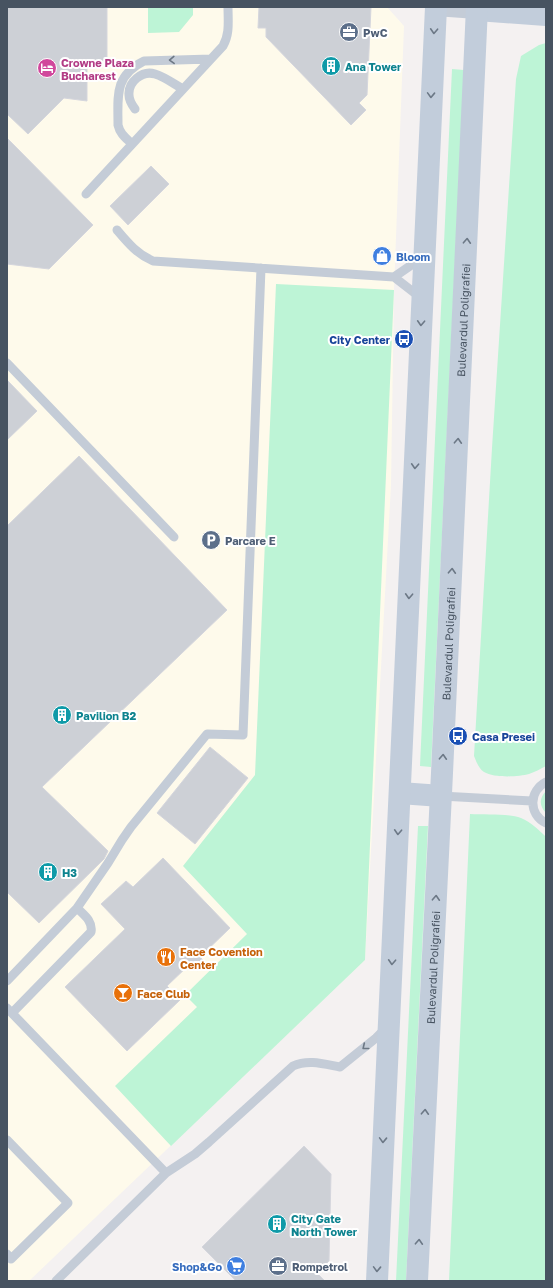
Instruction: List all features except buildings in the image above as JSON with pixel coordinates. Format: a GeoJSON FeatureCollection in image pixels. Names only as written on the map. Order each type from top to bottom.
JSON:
{"type":"FeatureCollection","features":[{"type":"Feature","properties":{"kind":"main road"},"geometry":{"type":"LineString","coordinates":[[377,1281],[423,299],[435,7]]}},
{"type":"Feature","properties":{"kind":"main road"},"geometry":{"type":"LineString","coordinates":[[477,9],[546,15]]}},
{"type":"Feature","properties":{"kind":"main road","name":"Bulevardul Poligrafiei"},"geometry":{"type":"LineString","coordinates":[[417,1281],[477,9]]}},
{"type":"Feature","properties":{"kind":"main road"},"geometry":{"type":"LineString","coordinates":[[400,794],[441,796]]}},
{"type":"Feature","properties":{"kind":"street"},"geometry":{"type":"LineString","coordinates":[[435,7],[477,9]]}},
{"type":"Feature","properties":{"kind":"lane"},"geometry":{"type":"LineString","coordinates":[[86,194],[223,46],[227,40],[228,33],[228,7]]}},
{"type":"Feature","properties":{"kind":"lane"},"geometry":{"type":"LineString","coordinates":[[132,144],[124,137],[118,125],[118,89],[122,79],[128,72],[144,61],[211,59]]}},
{"type":"Feature","properties":{"kind":"lane"},"geometry":{"type":"LineString","coordinates":[[135,109],[130,101],[129,89],[134,81],[143,75],[149,73],[155,74],[183,89]]}},
{"type":"Feature","properties":{"kind":"lane"},"geometry":{"type":"LineString","coordinates":[[117,230],[136,251],[143,257],[152,261],[394,277],[423,299]]}},
{"type":"Feature","properties":{"kind":"lane"},"geometry":{"type":"LineString","coordinates":[[394,277],[425,255]]}},
{"type":"Feature","properties":{"kind":"lane"},"geometry":{"type":"LineString","coordinates":[[7,981],[77,908],[131,827],[207,734],[243,735],[261,268]]}},
{"type":"Feature","properties":{"kind":"lane"},"geometry":{"type":"LineString","coordinates":[[7,363],[174,537]]}},
{"type":"Feature","properties":{"kind":"lane"},"geometry":{"type":"LineString","coordinates":[[546,782],[537,789],[532,802],[535,813],[546,823]]}},
{"type":"Feature","properties":{"kind":"lane"},"geometry":{"type":"LineString","coordinates":[[441,796],[532,802]]}},
{"type":"Feature","properties":{"kind":"lane"},"geometry":{"type":"LineString","coordinates":[[77,908],[90,922],[92,927],[91,932],[10,1010],[166,1173]]}},
{"type":"Feature","properties":{"kind":"lane"},"geometry":{"type":"LineString","coordinates":[[56,1281],[166,1173],[195,1154],[293,1066],[303,1062],[310,1062],[340,1067],[376,1038],[388,1026]]}},
{"type":"Feature","properties":{"kind":"lane"},"geometry":{"type":"LineString","coordinates":[[7,1140],[68,1203],[11,1258],[7,1254]]}},
{"type":"Feature","properties":{"kind":"shaded area"},"geometry":{"type":"Polygon","coordinates":[[[7,7],[387,7],[404,26],[394,290],[391,485],[365,960],[29,1281],[7,1281],[7,7]]]}},
{"type":"Feature","properties":{"kind":"green space"},"geometry":{"type":"Polygon","coordinates":[[[148,7],[193,7],[193,15],[179,32],[148,33],[148,7]]]}},
{"type":"Feature","properties":{"kind":"green space"},"geometry":{"type":"Polygon","coordinates":[[[546,43],[546,766],[529,774],[500,776],[488,774],[482,771],[474,756],[492,448],[516,79],[521,56],[539,45],[546,43]]]}},
{"type":"Feature","properties":{"kind":"green space"},"geometry":{"type":"Polygon","coordinates":[[[452,69],[464,70],[431,767],[420,766],[452,69]]]}},
{"type":"Feature","properties":{"kind":"green space"},"geometry":{"type":"Polygon","coordinates":[[[276,284],[394,290],[365,960],[171,1146],[115,1086],[197,1007],[185,995],[247,934],[183,866],[255,775],[276,284]]]}},
{"type":"Feature","properties":{"kind":"green space"},"geometry":{"type":"Polygon","coordinates":[[[546,791],[546,813],[542,808],[541,799],[546,791]]]}},
{"type":"Feature","properties":{"kind":"green space"},"geometry":{"type":"Polygon","coordinates":[[[470,814],[515,816],[531,824],[546,837],[546,1281],[449,1281],[470,814]]]}},
{"type":"Feature","properties":{"kind":"green space"},"geometry":{"type":"Polygon","coordinates":[[[418,826],[428,826],[406,1281],[396,1281],[418,826]]]}},
{"type":"Feature","properties":{"kind":"place","name":"PwC"},"geometry":{"type":"Point","coordinates":[349,32]}},
{"type":"Feature","properties":{"kind":"place","name":"Ana Tower"},"geometry":{"type":"Point","coordinates":[331,66]}},
{"type":"Feature","properties":{"kind":"place","name":"Crowne Plaza Bucharest"},"geometry":{"type":"Point","coordinates":[47,68]}},
{"type":"Feature","properties":{"kind":"place","name":"Bloom"},"geometry":{"type":"Point","coordinates":[382,256]}},
{"type":"Feature","properties":{"kind":"place","name":"City Center"},"geometry":{"type":"Point","coordinates":[404,339]}},
{"type":"Feature","properties":{"kind":"place","name":"Parcare E"},"geometry":{"type":"Point","coordinates":[211,540]}},
{"type":"Feature","properties":{"kind":"place","name":"Pavilion B2"},"geometry":{"type":"Point","coordinates":[62,715]}},
{"type":"Feature","properties":{"kind":"place","name":"Casa Presei"},"geometry":{"type":"Point","coordinates":[458,736]}},
{"type":"Feature","properties":{"kind":"place","name":"H3"},"geometry":{"type":"Point","coordinates":[48,872]}},
{"type":"Feature","properties":{"kind":"place","name":"Face Covention Center"},"geometry":{"type":"Point","coordinates":[166,957]}},
{"type":"Feature","properties":{"kind":"place","name":"Face Club"},"geometry":{"type":"Point","coordinates":[123,993]}},
{"type":"Feature","properties":{"kind":"place","name":"City Gate North Tower"},"geometry":{"type":"Point","coordinates":[277,1224]}},
{"type":"Feature","properties":{"kind":"place","name":"Shop&Go"},"geometry":{"type":"Point","coordinates":[236,1266]}},
{"type":"Feature","properties":{"kind":"place","name":"Rompetrol"},"geometry":{"type":"Point","coordinates":[278,1266]}}]}
